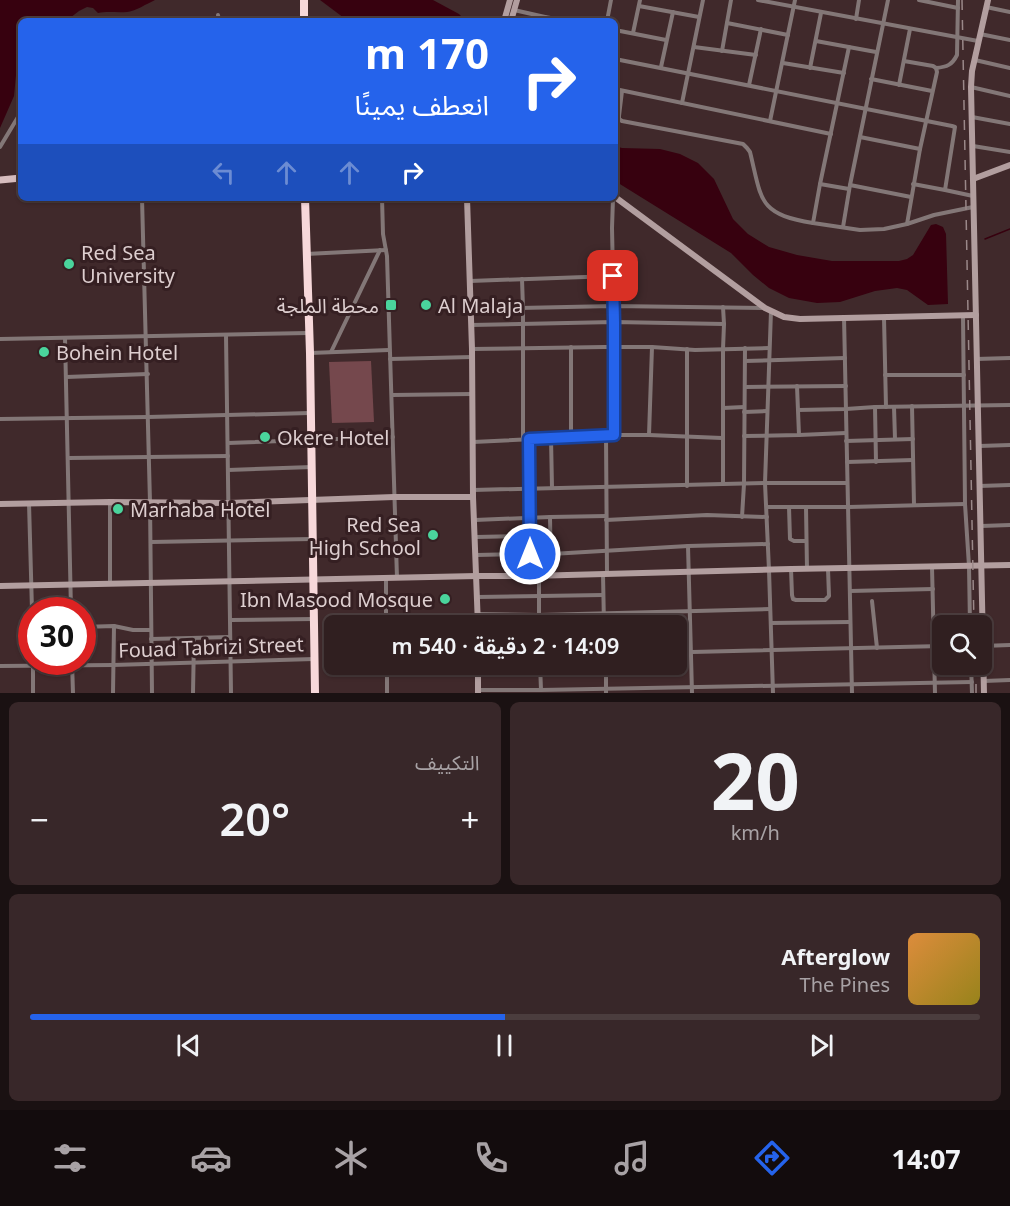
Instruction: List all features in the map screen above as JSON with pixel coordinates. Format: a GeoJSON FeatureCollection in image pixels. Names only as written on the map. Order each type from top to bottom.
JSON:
{"type":"FeatureCollection","features":[{"type":"Feature","properties":{"kind":"highway"},"geometry":{"type":"LineString","coordinates":[[299,18],[301,0]]}},
{"type":"Feature","properties":{"kind":"highway"},"geometry":{"type":"LineString","coordinates":[[301,0],[304,18]]}},
{"type":"Feature","properties":{"kind":"highway"},"geometry":{"type":"LineString","coordinates":[[305,201],[315,693]]}},
{"type":"Feature","properties":{"kind":"main road"},"geometry":{"type":"LineString","coordinates":[[0,180],[18,178]]}},
{"type":"Feature","properties":{"kind":"street"},"geometry":{"type":"LineString","coordinates":[[510,0],[514,10],[512,18]]}},
{"type":"Feature","properties":{"kind":"street"},"geometry":{"type":"LineString","coordinates":[[505,18],[510,0]]}},
{"type":"Feature","properties":{"kind":"street"},"geometry":{"type":"LineString","coordinates":[[608,18],[611,0]]}},
{"type":"Feature","properties":{"kind":"street"},"geometry":{"type":"LineString","coordinates":[[633,33],[640,0]]}},
{"type":"Feature","properties":{"kind":"street"},"geometry":{"type":"LineString","coordinates":[[682,103],[703,0]]}},
{"type":"Feature","properties":{"kind":"street"},"geometry":{"type":"LineString","coordinates":[[722,51],[731,0]]}},
{"type":"Feature","properties":{"kind":"street"},"geometry":{"type":"LineString","coordinates":[[758,0],[958,38],[1010,40]]}},
{"type":"Feature","properties":{"kind":"street"},"geometry":{"type":"LineString","coordinates":[[770,121],[795,0]]}},
{"type":"Feature","properties":{"kind":"street"},"geometry":{"type":"LineString","coordinates":[[856,19],[859,0]]}},
{"type":"Feature","properties":{"kind":"street"},"geometry":{"type":"LineString","coordinates":[[843,227],[849,187],[888,0]]}},
{"type":"Feature","properties":{"kind":"street"},"geometry":{"type":"LineString","coordinates":[[919,0],[958,8]]}},
{"type":"Feature","properties":{"kind":"street"},"geometry":{"type":"LineString","coordinates":[[904,61],[936,68],[946,67],[953,62],[957,55],[958,0]]}},
{"type":"Feature","properties":{"kind":"street"},"geometry":{"type":"LineString","coordinates":[[981,615],[971,87],[987,4],[1010,12]]}},
{"type":"Feature","properties":{"kind":"street"},"geometry":{"type":"LineString","coordinates":[[639,6],[699,17]]}},
{"type":"Feature","properties":{"kind":"street"},"geometry":{"type":"LineString","coordinates":[[514,10],[541,18]]}},
{"type":"Feature","properties":{"kind":"street"},"geometry":{"type":"LineString","coordinates":[[661,67],[673,12]]}},
{"type":"Feature","properties":{"kind":"street"},"geometry":{"type":"LineString","coordinates":[[810,68],[821,12]]}},
{"type":"Feature","properties":{"kind":"street"},"geometry":{"type":"LineString","coordinates":[[728,23],[788,35]]}},
{"type":"Feature","properties":{"kind":"street"},"geometry":{"type":"LineString","coordinates":[[749,85],[761,29]]}},
{"type":"Feature","properties":{"kind":"street"},"geometry":{"type":"LineString","coordinates":[[899,85],[910,29]]}},
{"type":"Feature","properties":{"kind":"street"},"geometry":{"type":"LineString","coordinates":[[618,30],[666,40]]}},
{"type":"Feature","properties":{"kind":"street"},"geometry":{"type":"LineString","coordinates":[[816,41],[876,52]]}},
{"type":"Feature","properties":{"kind":"street"},"geometry":{"type":"LineString","coordinates":[[694,47],[756,55]]}},
{"type":"Feature","properties":{"kind":"street"},"geometry":{"type":"LineString","coordinates":[[813,223],[849,47]]}},
{"type":"Feature","properties":{"kind":"street"},"geometry":{"type":"LineString","coordinates":[[618,60],[955,127],[945,190]]}},
{"type":"Feature","properties":{"kind":"street"},"geometry":{"type":"LineString","coordinates":[[975,60],[1010,68]]}},
{"type":"Feature","properties":{"kind":"street"},"geometry":{"type":"LineString","coordinates":[[783,63],[844,73]]}},
{"type":"Feature","properties":{"kind":"street"},"geometry":{"type":"LineString","coordinates":[[907,224],[936,68]]}},
{"type":"Feature","properties":{"kind":"street"},"geometry":{"type":"LineString","coordinates":[[871,79],[932,91]]}},
{"type":"Feature","properties":{"kind":"street"},"geometry":{"type":"LineString","coordinates":[[971,87],[1010,96]]}},
{"type":"Feature","properties":{"kind":"street"},"geometry":{"type":"LineString","coordinates":[[618,90],[831,134]]}},
{"type":"Feature","properties":{"kind":"street"},"geometry":{"type":"LineString","coordinates":[[622,91],[619,116],[622,121],[743,144],[750,152],[764,201],[771,209],[787,218],[860,230],[874,230],[891,228],[934,215],[974,207]]}},
{"type":"Feature","properties":{"kind":"street"},"geometry":{"type":"LineString","coordinates":[[0,147],[18,117]]}},
{"type":"Feature","properties":{"kind":"street"},"geometry":{"type":"LineString","coordinates":[[972,117],[1010,124]]}},
{"type":"Feature","properties":{"kind":"street"},"geometry":{"type":"LineString","coordinates":[[860,137],[920,149]]}},
{"type":"Feature","properties":{"kind":"street"},"geometry":{"type":"LineString","coordinates":[[973,146],[1010,152]]}},
{"type":"Feature","properties":{"kind":"street"},"geometry":{"type":"LineString","coordinates":[[973,179],[1010,165]]}},
{"type":"Feature","properties":{"kind":"street"},"geometry":{"type":"LineString","coordinates":[[820,184],[911,197]]}},
{"type":"Feature","properties":{"kind":"street"},"geometry":{"type":"LineString","coordinates":[[914,184],[974,196]]}},
{"type":"Feature","properties":{"kind":"street"},"geometry":{"type":"LineString","coordinates":[[618,200],[768,310]]}},
{"type":"Feature","properties":{"kind":"street"},"geometry":{"type":"LineString","coordinates":[[142,201],[148,374],[152,693]]}},
{"type":"Feature","properties":{"kind":"street"},"geometry":{"type":"LineString","coordinates":[[382,201],[392,395],[397,578]]}},
{"type":"Feature","properties":{"kind":"street"},"geometry":{"type":"LineString","coordinates":[[467,201],[472,349],[473,494],[478,614],[604,614],[770,609]]}},
{"type":"Feature","properties":{"kind":"street"},"geometry":{"type":"LineString","coordinates":[[614,201],[614,435]]}},
{"type":"Feature","properties":{"kind":"street"},"geometry":{"type":"LineString","coordinates":[[331,352],[380,250]]}},
{"type":"Feature","properties":{"kind":"street"},"geometry":{"type":"LineString","coordinates":[[306,254],[386,250]]}},
{"type":"Feature","properties":{"kind":"street"},"geometry":{"type":"LineString","coordinates":[[470,281],[613,276]]}},
{"type":"Feature","properties":{"kind":"street"},"geometry":{"type":"LineString","coordinates":[[522,279],[523,440]]}},
{"type":"Feature","properties":{"kind":"street"},"geometry":{"type":"LineString","coordinates":[[470,309],[613,306],[723,307],[768,310],[792,318],[976,315]]}},
{"type":"Feature","properties":{"kind":"street"},"geometry":{"type":"LineString","coordinates":[[723,307],[723,484]]}},
{"type":"Feature","properties":{"kind":"street"},"geometry":{"type":"LineString","coordinates":[[768,310],[769,359],[765,483],[772,693]]}},
{"type":"Feature","properties":{"kind":"street"},"geometry":{"type":"LineString","coordinates":[[963,315],[965,504],[970,615]]}},
{"type":"Feature","properties":{"kind":"street"},"geometry":{"type":"LineString","coordinates":[[884,316],[886,407]]}},
{"type":"Feature","properties":{"kind":"street"},"geometry":{"type":"LineString","coordinates":[[844,317],[852,693]]}},
{"type":"Feature","properties":{"kind":"street"},"geometry":{"type":"LineString","coordinates":[[471,325],[614,322],[724,324]]}},
{"type":"Feature","properties":{"kind":"street"},"geometry":{"type":"LineString","coordinates":[[0,339],[147,338],[308,333]]}},
{"type":"Feature","properties":{"kind":"street"},"geometry":{"type":"LineString","coordinates":[[226,335],[231,693]]}},
{"type":"Feature","properties":{"kind":"street"},"geometry":{"type":"LineString","coordinates":[[65,338],[71,597]]}},
{"type":"Feature","properties":{"kind":"street"},"geometry":{"type":"LineString","coordinates":[[472,349],[614,346],[687,350],[769,348]]}},
{"type":"Feature","properties":{"kind":"street"},"geometry":{"type":"LineString","coordinates":[[571,347],[571,438]]}},
{"type":"Feature","properties":{"kind":"street"},"geometry":{"type":"LineString","coordinates":[[649,435],[652,347]]}},
{"type":"Feature","properties":{"kind":"street"},"geometry":{"type":"LineString","coordinates":[[742,517],[745,348]]}},
{"type":"Feature","properties":{"kind":"street"},"geometry":{"type":"LineString","coordinates":[[309,353],[389,350]]}},
{"type":"Feature","properties":{"kind":"street"},"geometry":{"type":"LineString","coordinates":[[687,350],[687,486]]}},
{"type":"Feature","properties":{"kind":"street"},"geometry":{"type":"LineString","coordinates":[[390,359],[472,357]]}},
{"type":"Feature","properties":{"kind":"street"},"geometry":{"type":"LineString","coordinates":[[745,361],[845,357]]}},
{"type":"Feature","properties":{"kind":"street"},"geometry":{"type":"LineString","coordinates":[[976,359],[1010,358]]}},
{"type":"Feature","properties":{"kind":"street"},"geometry":{"type":"LineString","coordinates":[[66,377],[148,374]]}},
{"type":"Feature","properties":{"kind":"street"},"geometry":{"type":"LineString","coordinates":[[885,375],[964,375]]}},
{"type":"Feature","properties":{"kind":"street"},"geometry":{"type":"LineString","coordinates":[[797,386],[799,435]]}},
{"type":"Feature","properties":{"kind":"street"},"geometry":{"type":"LineString","coordinates":[[745,387],[846,386]]}},
{"type":"Feature","properties":{"kind":"street"},"geometry":{"type":"LineString","coordinates":[[392,395],[472,394]]}},
{"type":"Feature","properties":{"kind":"street"},"geometry":{"type":"LineString","coordinates":[[798,410],[1010,405]]}},
{"type":"Feature","properties":{"kind":"street"},"geometry":{"type":"LineString","coordinates":[[894,406],[895,440]]}},
{"type":"Feature","properties":{"kind":"street"},"geometry":{"type":"LineString","coordinates":[[912,406],[914,505]]}},
{"type":"Feature","properties":{"kind":"street"},"geometry":{"type":"LineString","coordinates":[[875,407],[876,462]]}},
{"type":"Feature","properties":{"kind":"street"},"geometry":{"type":"LineString","coordinates":[[723,408],[767,411]]}},
{"type":"Feature","properties":{"kind":"street"},"geometry":{"type":"LineString","coordinates":[[0,419],[310,413]]}},
{"type":"Feature","properties":{"kind":"street"},"geometry":{"type":"LineString","coordinates":[[744,436],[846,432]]}},
{"type":"Feature","properties":{"kind":"street"},"geometry":{"type":"LineString","coordinates":[[604,614],[606,435]]}},
{"type":"Feature","properties":{"kind":"street"},"geometry":{"type":"LineString","coordinates":[[472,442],[606,435],[722,438]]}},
{"type":"Feature","properties":{"kind":"street"},"geometry":{"type":"LineString","coordinates":[[228,443],[393,437]]}},
{"type":"Feature","properties":{"kind":"street"},"geometry":{"type":"LineString","coordinates":[[551,438],[552,488]]}},
{"type":"Feature","properties":{"kind":"street"},"geometry":{"type":"LineString","coordinates":[[529,439],[530,576]]}},
{"type":"Feature","properties":{"kind":"street"},"geometry":{"type":"LineString","coordinates":[[846,441],[913,439]]}},
{"type":"Feature","properties":{"kind":"street"},"geometry":{"type":"LineString","coordinates":[[978,446],[1010,445]]}},
{"type":"Feature","properties":{"kind":"street"},"geometry":{"type":"LineString","coordinates":[[69,458],[228,456]]}},
{"type":"Feature","properties":{"kind":"street"},"geometry":{"type":"LineString","coordinates":[[847,462],[913,460]]}},
{"type":"Feature","properties":{"kind":"street"},"geometry":{"type":"LineString","coordinates":[[228,470],[312,467]]}},
{"type":"Feature","properties":{"kind":"street"},"geometry":{"type":"LineString","coordinates":[[0,504],[229,502],[473,494],[552,488],[847,483]]}},
{"type":"Feature","properties":{"kind":"street"},"geometry":{"type":"LineString","coordinates":[[978,486],[1010,485]]}},
{"type":"Feature","properties":{"kind":"street"},"geometry":{"type":"LineString","coordinates":[[110,502],[110,583]]}},
{"type":"Feature","properties":{"kind":"street"},"geometry":{"type":"LineString","coordinates":[[29,503],[31,597]]}},
{"type":"Feature","properties":{"kind":"street"},"geometry":{"type":"LineString","coordinates":[[767,507],[965,504]]}},
{"type":"Feature","properties":{"kind":"street"},"geometry":{"type":"LineString","coordinates":[[789,507],[790,539],[806,541]]}},
{"type":"Feature","properties":{"kind":"street"},"geometry":{"type":"LineString","coordinates":[[806,507],[807,569]]}},
{"type":"Feature","properties":{"kind":"street"},"geometry":{"type":"LineString","coordinates":[[475,520],[550,517],[661,519],[707,515],[767,517]]}},
{"type":"Feature","properties":{"kind":"street"},"geometry":{"type":"LineString","coordinates":[[550,517],[551,575]]}},
{"type":"Feature","properties":{"kind":"street"},"geometry":{"type":"LineString","coordinates":[[979,526],[1010,525]]}},
{"type":"Feature","properties":{"kind":"street"},"geometry":{"type":"LineString","coordinates":[[476,537],[530,536]]}},
{"type":"Feature","properties":{"kind":"street"},"geometry":{"type":"LineString","coordinates":[[151,542],[313,539]]}},
{"type":"Feature","properties":{"kind":"street"},"geometry":{"type":"LineString","coordinates":[[551,554],[768,544]]}},
{"type":"Feature","properties":{"kind":"street"},"geometry":{"type":"LineString","coordinates":[[688,546],[692,693]]}},
{"type":"Feature","properties":{"kind":"street"},"geometry":{"type":"LineString","coordinates":[[476,555],[530,554]]}},
{"type":"Feature","properties":{"kind":"street"},"geometry":{"type":"LineString","coordinates":[[0,586],[1010,565]]}},
{"type":"Feature","properties":{"kind":"street"},"geometry":{"type":"LineString","coordinates":[[932,567],[933,615]]}},
{"type":"Feature","properties":{"kind":"street"},"geometry":{"type":"LineString","coordinates":[[791,569],[793,598],[796,600],[825,600],[829,596],[828,569]]}},
{"type":"Feature","properties":{"kind":"street"},"geometry":{"type":"LineString","coordinates":[[539,576],[539,615]]}},
{"type":"Feature","properties":{"kind":"street"},"geometry":{"type":"LineString","coordinates":[[386,578],[386,615]]}},
{"type":"Feature","properties":{"kind":"street"},"geometry":{"type":"LineString","coordinates":[[850,591],[933,589]]}},
{"type":"Feature","properties":{"kind":"street"},"geometry":{"type":"LineString","coordinates":[[477,597],[603,595]]}},
{"type":"Feature","properties":{"kind":"street"},"geometry":{"type":"LineString","coordinates":[[872,601],[877,648]]}},
{"type":"Feature","properties":{"kind":"street"},"geometry":{"type":"LineString","coordinates":[[231,620],[314,619]]}},
{"type":"Feature","properties":{"kind":"street"},"geometry":{"type":"LineString","coordinates":[[771,623],[850,622]]}},
{"type":"Feature","properties":{"kind":"street"},"geometry":{"type":"LineString","coordinates":[[113,693],[114,626]]}},
{"type":"Feature","properties":{"kind":"street"},"geometry":{"type":"LineString","coordinates":[[96,627],[151,630]]}},
{"type":"Feature","properties":{"kind":"street"},"geometry":{"type":"LineString","coordinates":[[151,639],[230,637]]}},
{"type":"Feature","properties":{"kind":"street"},"geometry":{"type":"LineString","coordinates":[[193,693],[194,639]]}},
{"type":"Feature","properties":{"kind":"street"},"geometry":{"type":"LineString","coordinates":[[992,646],[1010,645]]}},
{"type":"Feature","properties":{"kind":"street"},"geometry":{"type":"LineString","coordinates":[[692,652],[932,646]]}},
{"type":"Feature","properties":{"kind":"street","name":"Fouad Tabrizi Street"},"geometry":{"type":"LineString","coordinates":[[96,664],[315,659]]}},
{"type":"Feature","properties":{"kind":"street","name":"Fouad Tabrizi Street"},"geometry":{"type":"LineString","coordinates":[[0,666],[18,664]]}},
{"type":"Feature","properties":{"kind":"street"},"geometry":{"type":"LineString","coordinates":[[33,675],[33,693]]}},
{"type":"Feature","properties":{"kind":"street"},"geometry":{"type":"LineString","coordinates":[[72,675],[73,693]]}},
{"type":"Feature","properties":{"kind":"street"},"geometry":{"type":"LineString","coordinates":[[387,675],[387,693]]}},
{"type":"Feature","properties":{"kind":"street"},"geometry":{"type":"LineString","coordinates":[[478,675],[478,691],[606,691],[772,685],[972,682]]}},
{"type":"Feature","properties":{"kind":"street"},"geometry":{"type":"LineString","coordinates":[[540,675],[541,690]]}},
{"type":"Feature","properties":{"kind":"street"},"geometry":{"type":"LineString","coordinates":[[606,675],[606,691]]}},
{"type":"Feature","properties":{"kind":"street"},"geometry":{"type":"LineString","coordinates":[[935,675],[935,693]]}},
{"type":"Feature","properties":{"kind":"street"},"geometry":{"type":"LineString","coordinates":[[972,675],[972,693]]}},
{"type":"Feature","properties":{"kind":"street"},"geometry":{"type":"LineString","coordinates":[[983,675],[984,693]]}},
{"type":"Feature","properties":{"kind":"street"},"geometry":{"type":"LineString","coordinates":[[983,681],[1010,680]]}},
{"type":"Feature","properties":{"kind":"shaded area"},"geometry":{"type":"Polygon","coordinates":[[[0,0],[155,0],[130,12],[98,13],[93,8],[87,7],[70,18],[18,18],[18,71],[14,96],[0,128],[0,0]]]}},
{"type":"Feature","properties":{"kind":"shaded area"},"geometry":{"type":"Polygon","coordinates":[[[320,0],[433,0],[463,18],[344,18],[320,0]]]}},
{"type":"Feature","properties":{"kind":"shaded area"},"geometry":{"type":"Polygon","coordinates":[[[618,147],[660,149],[680,154],[698,163],[714,179],[733,219],[748,234],[769,247],[797,255],[832,261],[899,261],[913,255],[931,225],[936,224],[943,227],[946,234],[948,304],[928,305],[907,290],[897,288],[875,291],[840,302],[817,303],[789,298],[769,288],[731,253],[618,183],[618,147]]]}},
{"type":"Feature","properties":{"kind":"shaded area"},"geometry":{"type":"Polygon","coordinates":[[[371,361],[374,422],[332,423],[329,362],[371,361]]]}},
{"type":"Feature","properties":{"kind":"waterway"},"geometry":{"type":"LineString","coordinates":[[985,239],[1010,229]]}},
{"type":"Feature","properties":{"kind":"railway"},"geometry":{"type":"LineString","coordinates":[[962,0],[974,615]]}},
{"type":"Feature","properties":{"kind":"railway"},"geometry":{"type":"LineString","coordinates":[[976,675],[976,693]]}},
{"type":"Feature","properties":{"kind":"place","name":"Red Sea University"},"geometry":{"type":"Point","coordinates":[69,264]}},
{"type":"Feature","properties":{"kind":"place","name":"محطة الملجة"},"geometry":{"type":"Point","coordinates":[391,305]}},
{"type":"Feature","properties":{"kind":"place","name":"Al Malaja"},"geometry":{"type":"Point","coordinates":[426,305]}},
{"type":"Feature","properties":{"kind":"place","name":"Bohein Hotel"},"geometry":{"type":"Point","coordinates":[44,352]}},
{"type":"Feature","properties":{"kind":"place","name":"Okere Hotel"},"geometry":{"type":"Point","coordinates":[265,437]}},
{"type":"Feature","properties":{"kind":"place","name":"Marhaba Hotel"},"geometry":{"type":"Point","coordinates":[118,509]}},
{"type":"Feature","properties":{"kind":"place","name":"Red Sea High School"},"geometry":{"type":"Point","coordinates":[433,535]}},
{"type":"Feature","properties":{"kind":"place","name":"Ibn Masood Mosque"},"geometry":{"type":"Point","coordinates":[445,599]}},
{"type":"Feature","properties":{"kind":"route"},"geometry":{"type":"LineString","coordinates":[[530,554],[529,439],[614,435],[613,276]]}}]}
